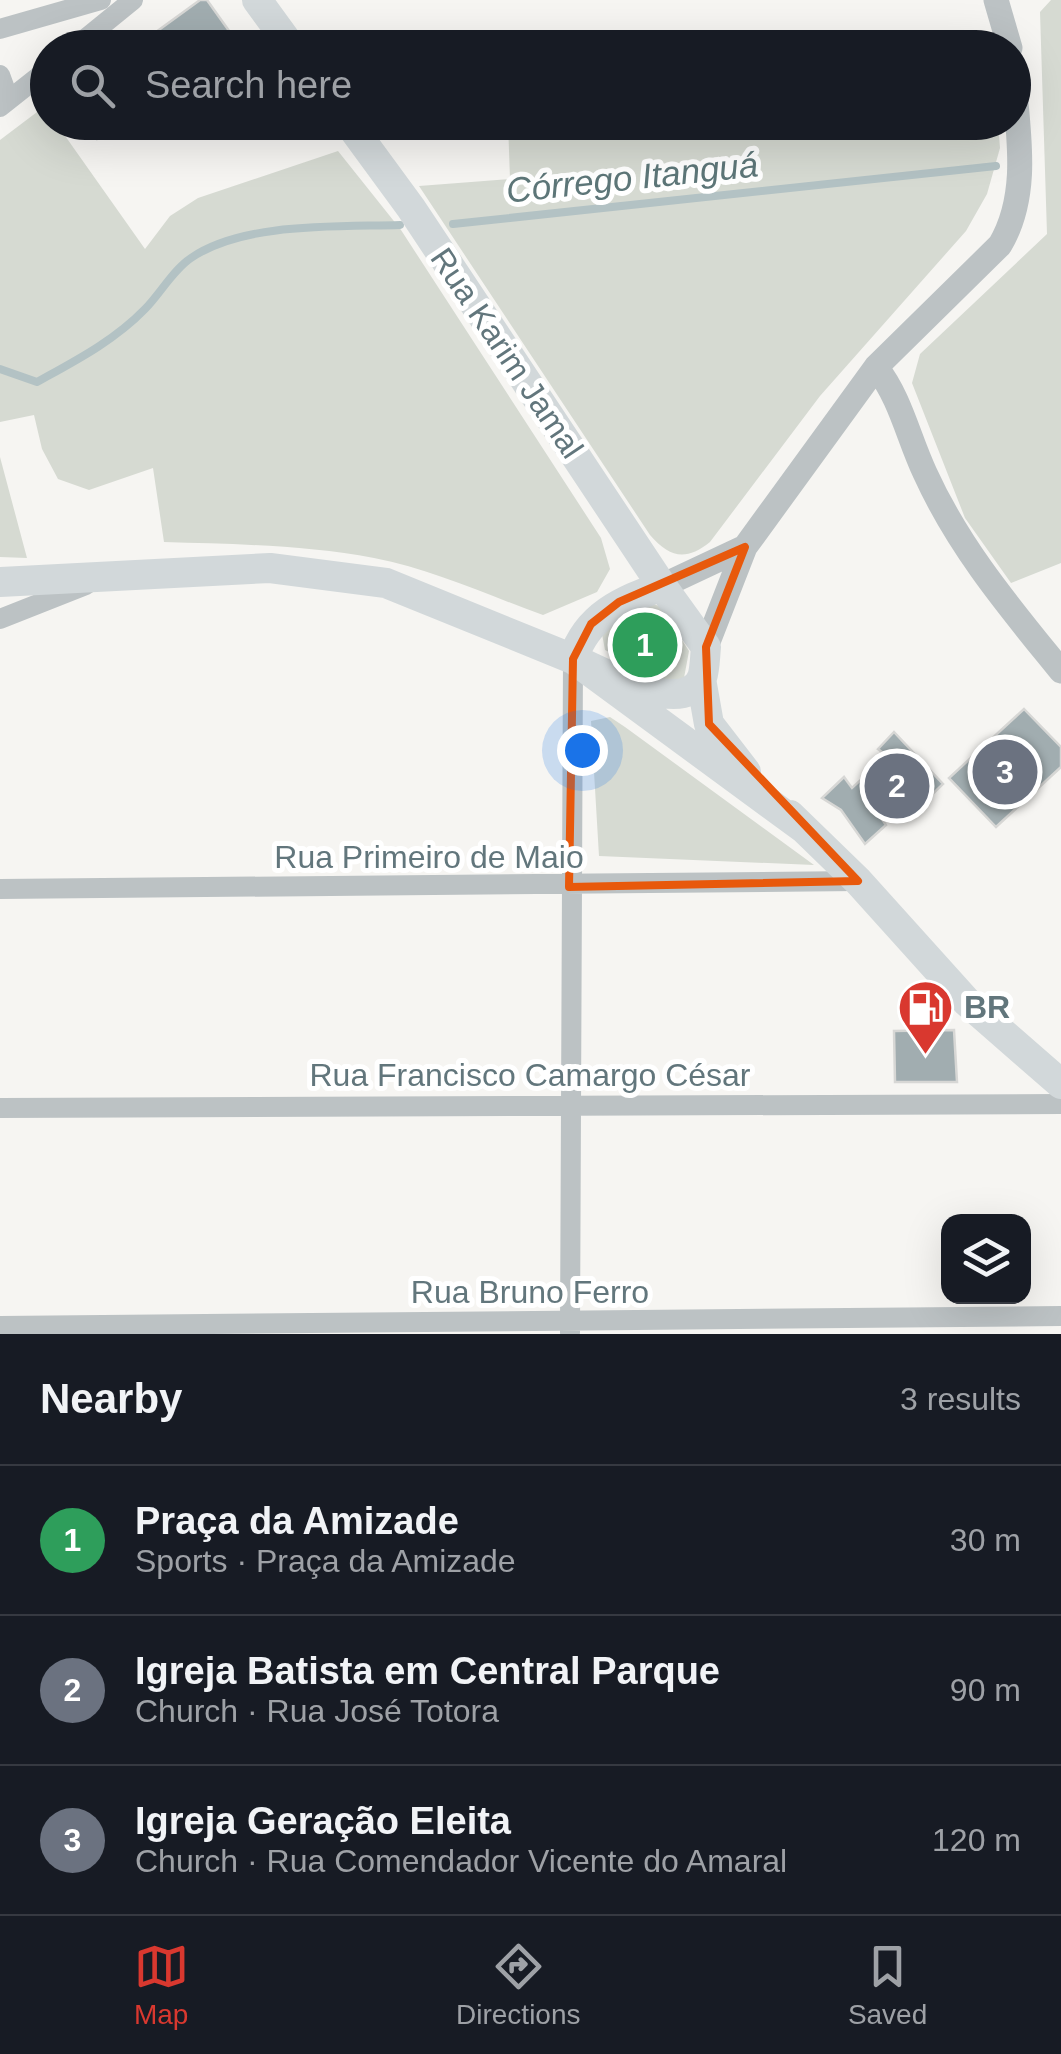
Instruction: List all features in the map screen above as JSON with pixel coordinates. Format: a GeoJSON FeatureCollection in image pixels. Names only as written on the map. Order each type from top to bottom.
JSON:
{"type":"FeatureCollection","features":[{"type":"Feature","properties":{"kind":"main road"},"geometry":{"type":"LineString","coordinates":[[257,0],[279,30]]}},
{"type":"Feature","properties":{"kind":"main road","name":"Rua Karim Jamal"},"geometry":{"type":"LineString","coordinates":[[361,140],[706,646]]}},
{"type":"Feature","properties":{"kind":"main road"},"geometry":{"type":"LineString","coordinates":[[0,582],[270,568],[386,583],[657,694],[682,693],[701,680]]}},
{"type":"Feature","properties":{"kind":"main road"},"geometry":{"type":"LineString","coordinates":[[573,659],[590,624],[619,602],[662,586]]}},
{"type":"Feature","properties":{"kind":"main road"},"geometry":{"type":"LineString","coordinates":[[706,646],[701,680],[704,707],[715,735],[858,881],[967,1002],[1061,1084]]}},
{"type":"Feature","properties":{"kind":"main road"},"geometry":{"type":"LineString","coordinates":[[573,659],[804,828]]}},
{"type":"Feature","properties":{"kind":"street"},"geometry":{"type":"LineString","coordinates":[[0,29],[101,0]]}},
{"type":"Feature","properties":{"kind":"street"},"geometry":{"type":"LineString","coordinates":[[96,30],[132,0]]}},
{"type":"Feature","properties":{"kind":"street"},"geometry":{"type":"LineString","coordinates":[[996,0],[1005,30]]}},
{"type":"Feature","properties":{"kind":"street"},"geometry":{"type":"LineString","coordinates":[[0,75],[4,86],[0,98]]}},
{"type":"Feature","properties":{"kind":"street"},"geometry":{"type":"LineString","coordinates":[[0,107],[30,83]]}},
{"type":"Feature","properties":{"kind":"street"},"geometry":{"type":"LineString","coordinates":[[706,646],[745,547],[876,368],[1000,245],[1012,224],[1019,180],[1017,140]]}},
{"type":"Feature","properties":{"kind":"street"},"geometry":{"type":"LineString","coordinates":[[876,368],[892,388],[925,473],[975,565],[1061,671]]}},
{"type":"Feature","properties":{"kind":"street"},"geometry":{"type":"LineString","coordinates":[[662,586],[745,547]]}},
{"type":"Feature","properties":{"kind":"street"},"geometry":{"type":"LineString","coordinates":[[0,619],[108,577]]}},
{"type":"Feature","properties":{"kind":"street"},"geometry":{"type":"LineString","coordinates":[[570,1328],[573,659]]}},
{"type":"Feature","properties":{"kind":"street","name":"Rua Primeiro de Maio"},"geometry":{"type":"LineString","coordinates":[[0,889],[858,881]]}},
{"type":"Feature","properties":{"kind":"street","name":"Rua Francisco Camargo César"},"geometry":{"type":"LineString","coordinates":[[0,1108],[1061,1104]]}},
{"type":"Feature","properties":{"kind":"street","name":"Rua Bruno Ferro"},"geometry":{"type":"LineString","coordinates":[[0,1326],[570,1328],[1061,1316]]}},
{"type":"Feature","properties":{"kind":"highlighted area"},"geometry":{"type":"Polygon","coordinates":[[[745,547],[706,647],[709,724],[858,881],[569,887],[573,659],[591,624],[619,602],[745,547]]]}},
{"type":"Feature","properties":{"kind":"shaded area"},"geometry":{"type":"Polygon","coordinates":[[[1051,0],[1061,0],[1061,563],[1011,583],[965,518],[912,383],[920,354],[1047,234],[1040,12],[1051,0]]]}},
{"type":"Feature","properties":{"kind":"shaded area"},"geometry":{"type":"Polygon","coordinates":[[[30,117],[30,140],[68,140],[145,249],[170,216],[198,198],[338,151],[401,230],[601,538],[610,569],[597,592],[543,615],[438,576],[374,558],[296,548],[164,542],[153,468],[89,490],[58,479],[42,449],[34,415],[0,422],[0,140],[30,117]]]}},
{"type":"Feature","properties":{"kind":"shaded area"},"geometry":{"type":"Polygon","coordinates":[[[509,140],[999,140],[1000,148],[987,194],[966,231],[820,396],[710,542],[686,554],[671,552],[650,535],[419,186],[510,179],[509,140]]]}},
{"type":"Feature","properties":{"kind":"shaded area"},"geometry":{"type":"Polygon","coordinates":[[[0,457],[27,558],[0,557],[0,457]]]}},
{"type":"Feature","properties":{"kind":"shaded area"},"geometry":{"type":"Polygon","coordinates":[[[648,603],[660,606],[689,651],[684,678],[670,684],[605,650],[602,634],[617,618],[648,603]]]}},
{"type":"Feature","properties":{"kind":"shaded area"},"geometry":{"type":"Polygon","coordinates":[[[610,717],[814,865],[599,856],[591,721],[610,717]]]}},
{"type":"Feature","properties":{"kind":"building"},"geometry":{"type":"Polygon","coordinates":[[[200,0],[207,0],[228,30],[159,30],[200,0]]]}},
{"type":"Feature","properties":{"kind":"building"},"geometry":{"type":"Polygon","coordinates":[[[1024,709],[1061,747],[1061,767],[996,827],[949,778],[1024,709]]]}},
{"type":"Feature","properties":{"kind":"building"},"geometry":{"type":"Polygon","coordinates":[[[894,732],[943,784],[917,809],[903,797],[879,815],[886,825],[865,844],[841,810],[822,798],[844,777],[852,788],[887,756],[878,749],[894,732]]]}},
{"type":"Feature","properties":{"kind":"building","name":"BR"},"geometry":{"type":"Polygon","coordinates":[[[954,1030],[957,1082],[895,1082],[894,1031],[954,1030]]]}},
{"type":"Feature","properties":{"kind":"waterway","name":"Córrego Itanguá"},"geometry":{"type":"LineString","coordinates":[[453,224],[996,166]]}},
{"type":"Feature","properties":{"kind":"waterway","name":"Córrego Itanguá"},"geometry":{"type":"LineString","coordinates":[[0,369],[37,382],[80,358],[133,320],[184,263],[212,246],[264,232],[400,225]]}},
{"type":"Feature","properties":{"kind":"place","name":"Praça da Amizade"},"geometry":{"type":"Point","coordinates":[645,645]}},
{"type":"Feature","properties":{"kind":"place","name":"Igreja Geração Eleita"},"geometry":{"type":"Point","coordinates":[1005,772]}},
{"type":"Feature","properties":{"kind":"place","name":"Igreja Batista em Central Parque"},"geometry":{"type":"Point","coordinates":[897,786]}},
{"type":"Feature","properties":{"kind":"place","name":"BR"},"geometry":{"type":"Point","coordinates":[925,1056]}}]}
